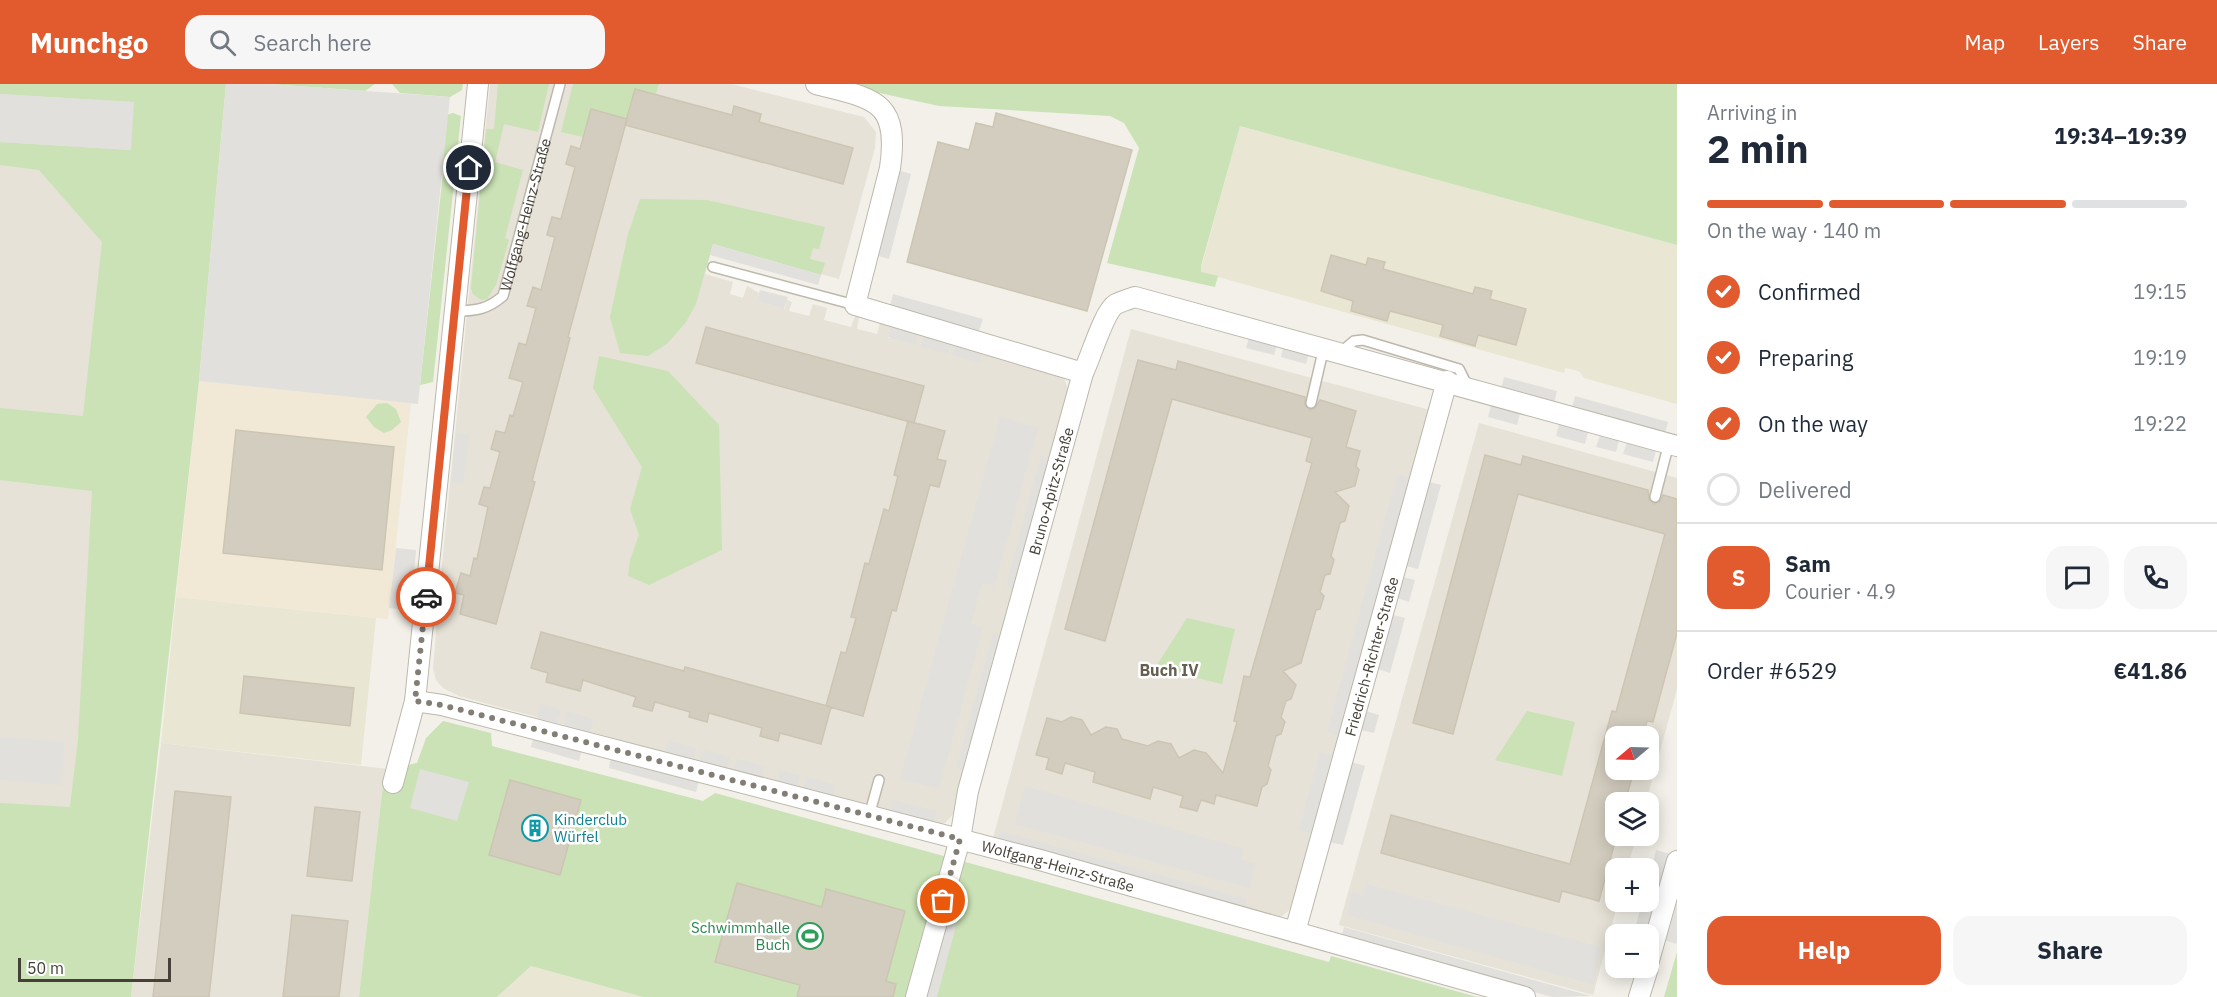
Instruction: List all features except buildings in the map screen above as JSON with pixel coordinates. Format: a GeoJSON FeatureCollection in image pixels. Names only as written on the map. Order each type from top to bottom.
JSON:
{"type":"FeatureCollection","features":[{"type":"Feature","properties":{"kind":"street"},"geometry":{"type":"LineString","coordinates":[[393,783],[415,701],[478,84]]}},
{"type":"Feature","properties":{"kind":"street"},"geometry":{"type":"LineString","coordinates":[[816,84],[871,100],[882,108],[890,120],[892,150],[890,168],[855,306],[1083,373],[1095,351],[1104,317],[1115,305],[1135,297],[1332,349],[1673,445]]}},
{"type":"Feature","properties":{"kind":"street","name":"Bruno-Apitz-Straße"},"geometry":{"type":"LineString","coordinates":[[916,997],[960,839],[967,797],[1083,373]]}},
{"type":"Feature","properties":{"kind":"street","name":"Friedrich-Richter-Straße"},"geometry":{"type":"LineString","coordinates":[[1295,932],[1447,381]]}},
{"type":"Feature","properties":{"kind":"street","name":"Wolfgang-Heinz-Straße"},"geometry":{"type":"LineString","coordinates":[[415,701],[442,705],[960,839],[1524,997]]}},
{"type":"Feature","properties":{"kind":"street"},"geometry":{"type":"LineString","coordinates":[[1659,926],[1677,861]]}},
{"type":"Feature","properties":{"kind":"street"},"geometry":{"type":"LineString","coordinates":[[1639,997],[1645,978]]}},
{"type":"Feature","properties":{"kind":"lane","name":"Wolfgang-Heinz-Straße"},"geometry":{"type":"LineString","coordinates":[[456,311],[476,311],[491,307],[503,296],[560,84]]}},
{"type":"Feature","properties":{"kind":"lane"},"geometry":{"type":"LineString","coordinates":[[713,267],[855,306]]}},
{"type":"Feature","properties":{"kind":"lane"},"geometry":{"type":"LineString","coordinates":[[1311,403],[1332,349],[1363,340],[1458,369],[1468,387]]}},
{"type":"Feature","properties":{"kind":"lane"},"geometry":{"type":"LineString","coordinates":[[1656,497],[1673,445]]}},
{"type":"Feature","properties":{"kind":"lane"},"geometry":{"type":"LineString","coordinates":[[869,816],[879,780]]}},
{"type":"Feature","properties":{"kind":"shaded area"},"geometry":{"type":"Polygon","coordinates":[[[0,84],[170,84],[70,997],[0,997],[0,84]]]}},
{"type":"Feature","properties":{"kind":"shaded area"},"geometry":{"type":"Polygon","coordinates":[[[226,84],[269,84],[450,97],[418,404],[199,381],[226,84]]]}},
{"type":"Feature","properties":{"kind":"shaded area"},"geometry":{"type":"Polygon","coordinates":[[[490,84],[731,84],[864,117],[876,132],[875,148],[839,279],[713,244],[705,274],[733,282],[730,294],[743,298],[747,286],[759,293],[757,301],[785,309],[787,300],[792,302],[789,311],[809,316],[813,304],[827,308],[824,320],[851,327],[855,316],[859,317],[857,329],[877,334],[880,323],[891,325],[888,338],[918,333],[923,335],[920,346],[951,342],[956,344],[953,355],[983,351],[1057,373],[1064,378],[1069,392],[956,811],[945,823],[939,824],[833,798],[459,696],[443,688],[436,680],[433,669],[441,574],[490,84]]]}},
{"type":"Feature","properties":{"kind":"shaded area"},"geometry":{"type":"Polygon","coordinates":[[[0,94],[134,102],[131,150],[0,142],[0,94]]]}},
{"type":"Feature","properties":{"kind":"shaded area"},"geometry":{"type":"Polygon","coordinates":[[[1240,126],[1677,245],[1677,404],[1584,378],[1580,372],[1575,370],[1565,368],[1564,373],[1200,272],[1240,126]]]}},
{"type":"Feature","properties":{"kind":"shaded area"},"geometry":{"type":"Polygon","coordinates":[[[897,170],[911,174],[889,259],[875,255],[897,170]]]}},
{"type":"Feature","properties":{"kind":"shaded area"},"geometry":{"type":"Polygon","coordinates":[[[713,244],[821,275],[818,285],[710,255],[713,244]]]}},
{"type":"Feature","properties":{"kind":"shaded area"},"geometry":{"type":"Polygon","coordinates":[[[760,290],[788,297],[784,309],[757,301],[760,290]]]}},
{"type":"Feature","properties":{"kind":"shaded area"},"geometry":{"type":"Polygon","coordinates":[[[893,294],[983,319],[979,331],[890,306],[893,294]]]}},
{"type":"Feature","properties":{"kind":"shaded area"},"geometry":{"type":"Polygon","coordinates":[[[891,325],[918,333],[915,345],[888,337],[891,325]]]}},
{"type":"Feature","properties":{"kind":"shaded area"},"geometry":{"type":"Polygon","coordinates":[[[1131,329],[1430,410],[1293,907],[1281,917],[1275,918],[992,842],[1131,329]]]}},
{"type":"Feature","properties":{"kind":"shaded area"},"geometry":{"type":"Polygon","coordinates":[[[1250,334],[1278,342],[1274,355],[1246,348],[1250,334]]]}},
{"type":"Feature","properties":{"kind":"shaded area"},"geometry":{"type":"Polygon","coordinates":[[[923,335],[951,342],[948,354],[920,346],[923,335]]]}},
{"type":"Feature","properties":{"kind":"shaded area"},"geometry":{"type":"Polygon","coordinates":[[[956,344],[983,351],[979,363],[952,355],[956,344]]]}},
{"type":"Feature","properties":{"kind":"shaded area"},"geometry":{"type":"Polygon","coordinates":[[[1284,344],[1310,351],[1306,364],[1281,357],[1284,344]]]}},
{"type":"Feature","properties":{"kind":"shaded area"},"geometry":{"type":"Polygon","coordinates":[[[1504,377],[1557,391],[1554,403],[1501,389],[1504,377]]]}},
{"type":"Feature","properties":{"kind":"shaded area"},"geometry":{"type":"Polygon","coordinates":[[[199,381],[411,403],[388,619],[176,597],[199,381]]]}},
{"type":"Feature","properties":{"kind":"shaded area"},"geometry":{"type":"Polygon","coordinates":[[[1575,396],[1668,422],[1665,433],[1572,408],[1575,396]]]}},
{"type":"Feature","properties":{"kind":"shaded area"},"geometry":{"type":"Polygon","coordinates":[[[1491,405],[1520,413],[1517,425],[1488,417],[1491,405]]]}},
{"type":"Feature","properties":{"kind":"shaded area"},"geometry":{"type":"Polygon","coordinates":[[[1000,417],[1038,428],[995,586],[982,582],[971,624],[983,628],[939,789],[900,779],[1000,417]]]}},
{"type":"Feature","properties":{"kind":"shaded area"},"geometry":{"type":"Polygon","coordinates":[[[1479,423],[1677,478],[1677,689],[1659,755],[1659,726],[1605,726],[1605,780],[1652,780],[1649,792],[1605,792],[1605,846],[1634,846],[1630,858],[1605,858],[1605,912],[1615,912],[1612,924],[1605,924],[1605,950],[1593,995],[1339,925],[1479,423]]]}},
{"type":"Feature","properties":{"kind":"shaded area"},"geometry":{"type":"Polygon","coordinates":[[[1559,424],[1588,432],[1585,444],[1556,436],[1559,424]]]}},
{"type":"Feature","properties":{"kind":"shaded area"},"geometry":{"type":"Polygon","coordinates":[[[456,433],[469,435],[464,483],[451,482],[456,433]]]}},
{"type":"Feature","properties":{"kind":"shaded area"},"geometry":{"type":"Polygon","coordinates":[[[1600,435],[1619,440],[1616,452],[1596,447],[1600,435]]]}},
{"type":"Feature","properties":{"kind":"shaded area"},"geometry":{"type":"Polygon","coordinates":[[[1627,442],[1656,450],[1653,462],[1623,454],[1627,442]]]}},
{"type":"Feature","properties":{"kind":"shaded area"},"geometry":{"type":"Polygon","coordinates":[[[1041,455],[1054,459],[1018,589],[1006,586],[1041,455]]]}},
{"type":"Feature","properties":{"kind":"shaded area"},"geometry":{"type":"Polygon","coordinates":[[[1397,475],[1411,478],[1340,736],[1327,732],[1397,475]]]}},
{"type":"Feature","properties":{"kind":"shaded area"},"geometry":{"type":"Polygon","coordinates":[[[1429,482],[1441,485],[1418,569],[1406,566],[1429,482]]]}},
{"type":"Feature","properties":{"kind":"shaded area"},"geometry":{"type":"Polygon","coordinates":[[[396,548],[416,550],[411,610],[389,608],[396,548]]]}},
{"type":"Feature","properties":{"kind":"shaded area"},"geometry":{"type":"Polygon","coordinates":[[[1403,577],[1415,580],[1409,602],[1397,598],[1403,577]]]}},
{"type":"Feature","properties":{"kind":"shaded area"},"geometry":{"type":"Polygon","coordinates":[[[176,597],[376,618],[361,765],[161,743],[176,597]]]}},
{"type":"Feature","properties":{"kind":"shaded area"},"geometry":{"type":"Polygon","coordinates":[[[1393,615],[1405,618],[1390,673],[1378,669],[1393,615]]]}},
{"type":"Feature","properties":{"kind":"shaded area"},"geometry":{"type":"Polygon","coordinates":[[[993,633],[1005,637],[968,771],[956,768],[993,633]]]}},
{"type":"Feature","properties":{"kind":"shaded area"},"geometry":{"type":"Polygon","coordinates":[[[540,704],[561,710],[557,723],[537,718],[540,704]]]}},
{"type":"Feature","properties":{"kind":"shaded area"},"geometry":{"type":"Polygon","coordinates":[[[567,711],[594,719],[590,732],[564,725],[567,711]]]}},
{"type":"Feature","properties":{"kind":"shaded area"},"geometry":{"type":"Polygon","coordinates":[[[1366,711],[1379,715],[1374,733],[1361,730],[1366,711]]]}},
{"type":"Feature","properties":{"kind":"shaded area"},"geometry":{"type":"Polygon","coordinates":[[[534,735],[582,749],[579,761],[531,747],[534,735]]]}},
{"type":"Feature","properties":{"kind":"shaded area"},"geometry":{"type":"Polygon","coordinates":[[[0,737],[65,742],[61,785],[0,780],[0,737]]]}},
{"type":"Feature","properties":{"kind":"shaded area"},"geometry":{"type":"Polygon","coordinates":[[[668,740],[696,748],[693,760],[665,752],[668,740]]]}},
{"type":"Feature","properties":{"kind":"shaded area"},"geometry":{"type":"Polygon","coordinates":[[[161,743],[388,769],[382,793],[359,997],[131,997],[161,743]]]}},
{"type":"Feature","properties":{"kind":"shaded area"},"geometry":{"type":"Polygon","coordinates":[[[703,749],[730,757],[727,769],[699,762],[703,749]]]}},
{"type":"Feature","properties":{"kind":"shaded area"},"geometry":{"type":"Polygon","coordinates":[[[1320,752],[1334,756],[1313,834],[1299,830],[1320,752]]]}},
{"type":"Feature","properties":{"kind":"shaded area"},"geometry":{"type":"Polygon","coordinates":[[[611,757],[699,781],[696,792],[609,768],[611,757]]]}},
{"type":"Feature","properties":{"kind":"shaded area"},"geometry":{"type":"Polygon","coordinates":[[[737,759],[764,766],[761,779],[733,771],[737,759]]]}},
{"type":"Feature","properties":{"kind":"shaded area"},"geometry":{"type":"Polygon","coordinates":[[[1351,762],[1365,766],[1343,845],[1329,842],[1351,762]]]}},
{"type":"Feature","properties":{"kind":"shaded area"},"geometry":{"type":"Polygon","coordinates":[[[420,769],[469,782],[457,821],[410,808],[420,769]]]}},
{"type":"Feature","properties":{"kind":"shaded area"},"geometry":{"type":"Polygon","coordinates":[[[780,770],[800,775],[797,788],[777,783],[780,770]]]}},
{"type":"Feature","properties":{"kind":"shaded area"},"geometry":{"type":"Polygon","coordinates":[[[807,777],[836,785],[833,798],[803,790],[807,777]]]}},
{"type":"Feature","properties":{"kind":"shaded area"},"geometry":{"type":"Polygon","coordinates":[[[1025,786],[1244,849],[1241,859],[1256,864],[1250,888],[1015,824],[1025,786]]]}},
{"type":"Feature","properties":{"kind":"shaded area"},"geometry":{"type":"Polygon","coordinates":[[[892,800],[937,811],[933,824],[889,813],[892,800]]]}},
{"type":"Feature","properties":{"kind":"shaded area"},"geometry":{"type":"Polygon","coordinates":[[[1000,831],[1247,899],[1244,911],[997,843],[1000,831]]]}},
{"type":"Feature","properties":{"kind":"shaded area"},"geometry":{"type":"Polygon","coordinates":[[[1656,850],[1670,854],[1659,892],[1659,858],[1654,858],[1656,850]]]}},
{"type":"Feature","properties":{"kind":"shaded area"},"geometry":{"type":"Polygon","coordinates":[[[1366,884],[1601,947],[1594,985],[1347,915],[1352,892],[1363,895],[1366,884]]]}},
{"type":"Feature","properties":{"kind":"shaded area"},"geometry":{"type":"Polygon","coordinates":[[[1677,893],[1677,942],[1676,944],[1664,940],[1677,893]]]}},
{"type":"Feature","properties":{"kind":"shaded area"},"geometry":{"type":"Polygon","coordinates":[[[949,908],[960,911],[937,997],[924,997],[949,908]]]}},
{"type":"Feature","properties":{"kind":"shaded area"},"geometry":{"type":"Polygon","coordinates":[[[1639,912],[1653,912],[1650,924],[1636,924],[1639,912]]]}},
{"type":"Feature","properties":{"kind":"shaded area"},"geometry":{"type":"Polygon","coordinates":[[[1344,927],[1591,996],[1552,997],[1341,938],[1344,927]]]}},
{"type":"Feature","properties":{"kind":"shaded area"},"geometry":{"type":"Polygon","coordinates":[[[531,966],[643,997],[497,997],[531,966]]]}},
{"type":"Feature","properties":{"kind":"green space"},"geometry":{"type":"Polygon","coordinates":[[[0,84],[226,84],[199,381],[131,997],[0,997],[0,803],[70,807],[78,739],[92,491],[0,480],[0,408],[83,416],[102,242],[39,170],[0,165],[0,142],[130,150],[133,102],[0,94],[0,84]]]}},
{"type":"Feature","properties":{"kind":"green space"},"geometry":{"type":"Polygon","coordinates":[[[269,84],[375,84],[365,91],[269,84]]]}},
{"type":"Feature","properties":{"kind":"green space"},"geometry":{"type":"Polygon","coordinates":[[[392,84],[463,84],[462,90],[450,97],[400,93],[392,84]]]}},
{"type":"Feature","properties":{"kind":"green space"},"geometry":{"type":"Polygon","coordinates":[[[498,84],[549,84],[538,132],[504,124],[495,162],[523,170],[505,238],[509,240],[496,285],[487,299],[481,300],[473,294],[471,288],[486,129],[494,129],[498,84]]]}},
{"type":"Feature","properties":{"kind":"green space"},"geometry":{"type":"Polygon","coordinates":[[[573,84],[659,84],[656,94],[635,89],[627,119],[583,137],[561,132],[573,84]]]}},
{"type":"Feature","properties":{"kind":"green space"},"geometry":{"type":"Polygon","coordinates":[[[852,84],[1677,84],[1677,245],[1240,126],[1201,266],[1201,272],[1218,276],[1215,287],[1107,263],[1139,148],[1124,123],[1110,116],[939,106],[857,88],[852,84]]]}},
{"type":"Feature","properties":{"kind":"green space"},"geometry":{"type":"Polygon","coordinates":[[[453,113],[461,116],[433,382],[420,385],[443,173],[445,115],[453,113]]]}},
{"type":"Feature","properties":{"kind":"green space"},"geometry":{"type":"Polygon","coordinates":[[[640,199],[707,200],[825,227],[819,249],[813,248],[810,259],[825,263],[821,275],[713,244],[696,304],[686,322],[668,343],[648,356],[620,353],[610,317],[628,234],[640,199]]]}},
{"type":"Feature","properties":{"kind":"green space"},"geometry":{"type":"Polygon","coordinates":[[[599,356],[668,371],[719,425],[722,550],[649,585],[628,576],[630,560],[639,535],[630,509],[642,467],[593,388],[599,356]]]}},
{"type":"Feature","properties":{"kind":"green space"},"geometry":{"type":"Polygon","coordinates":[[[387,403],[396,409],[401,422],[392,430],[384,433],[374,427],[366,417],[377,404],[387,403]]]}},
{"type":"Feature","properties":{"kind":"green space"},"geometry":{"type":"Polygon","coordinates":[[[1187,618],[1235,629],[1222,684],[1155,668],[1187,618]]]}},
{"type":"Feature","properties":{"kind":"green space"},"geometry":{"type":"Polygon","coordinates":[[[1527,711],[1575,722],[1562,776],[1495,760],[1527,711]]]}},
{"type":"Feature","properties":{"kind":"green space"},"geometry":{"type":"Polygon","coordinates":[[[443,721],[491,733],[492,746],[703,801],[715,793],[1329,962],[1331,956],[1477,997],[643,997],[531,966],[497,997],[359,997],[382,793],[388,769],[417,763],[426,738],[443,721]]]}},
{"type":"Feature","properties":{"kind":"green space"},"geometry":{"type":"Polygon","coordinates":[[[1677,952],[1677,997],[1664,997],[1677,952]]]}},
{"type":"Feature","properties":{"kind":"way so far"},"geometry":{"type":"LineString","coordinates":[[426,597],[415,701],[442,705],[960,839],[943,901]]}},
{"type":"Feature","properties":{"kind":"place","name":"Kinderclub Würfel"},"geometry":{"type":"Point","coordinates":[535,828]}},
{"type":"Feature","properties":{"kind":"place","name":"Schwimmhalle Buch"},"geometry":{"type":"Point","coordinates":[810,936]}},
{"type":"Feature","properties":{"kind":"district","name":"Buch IV"},"geometry":{"type":"Point","coordinates":[1169,670]}},
{"type":"Feature","properties":{"kind":"route"},"geometry":{"type":"LineString","coordinates":[[426,597],[469,168]]}}]}
